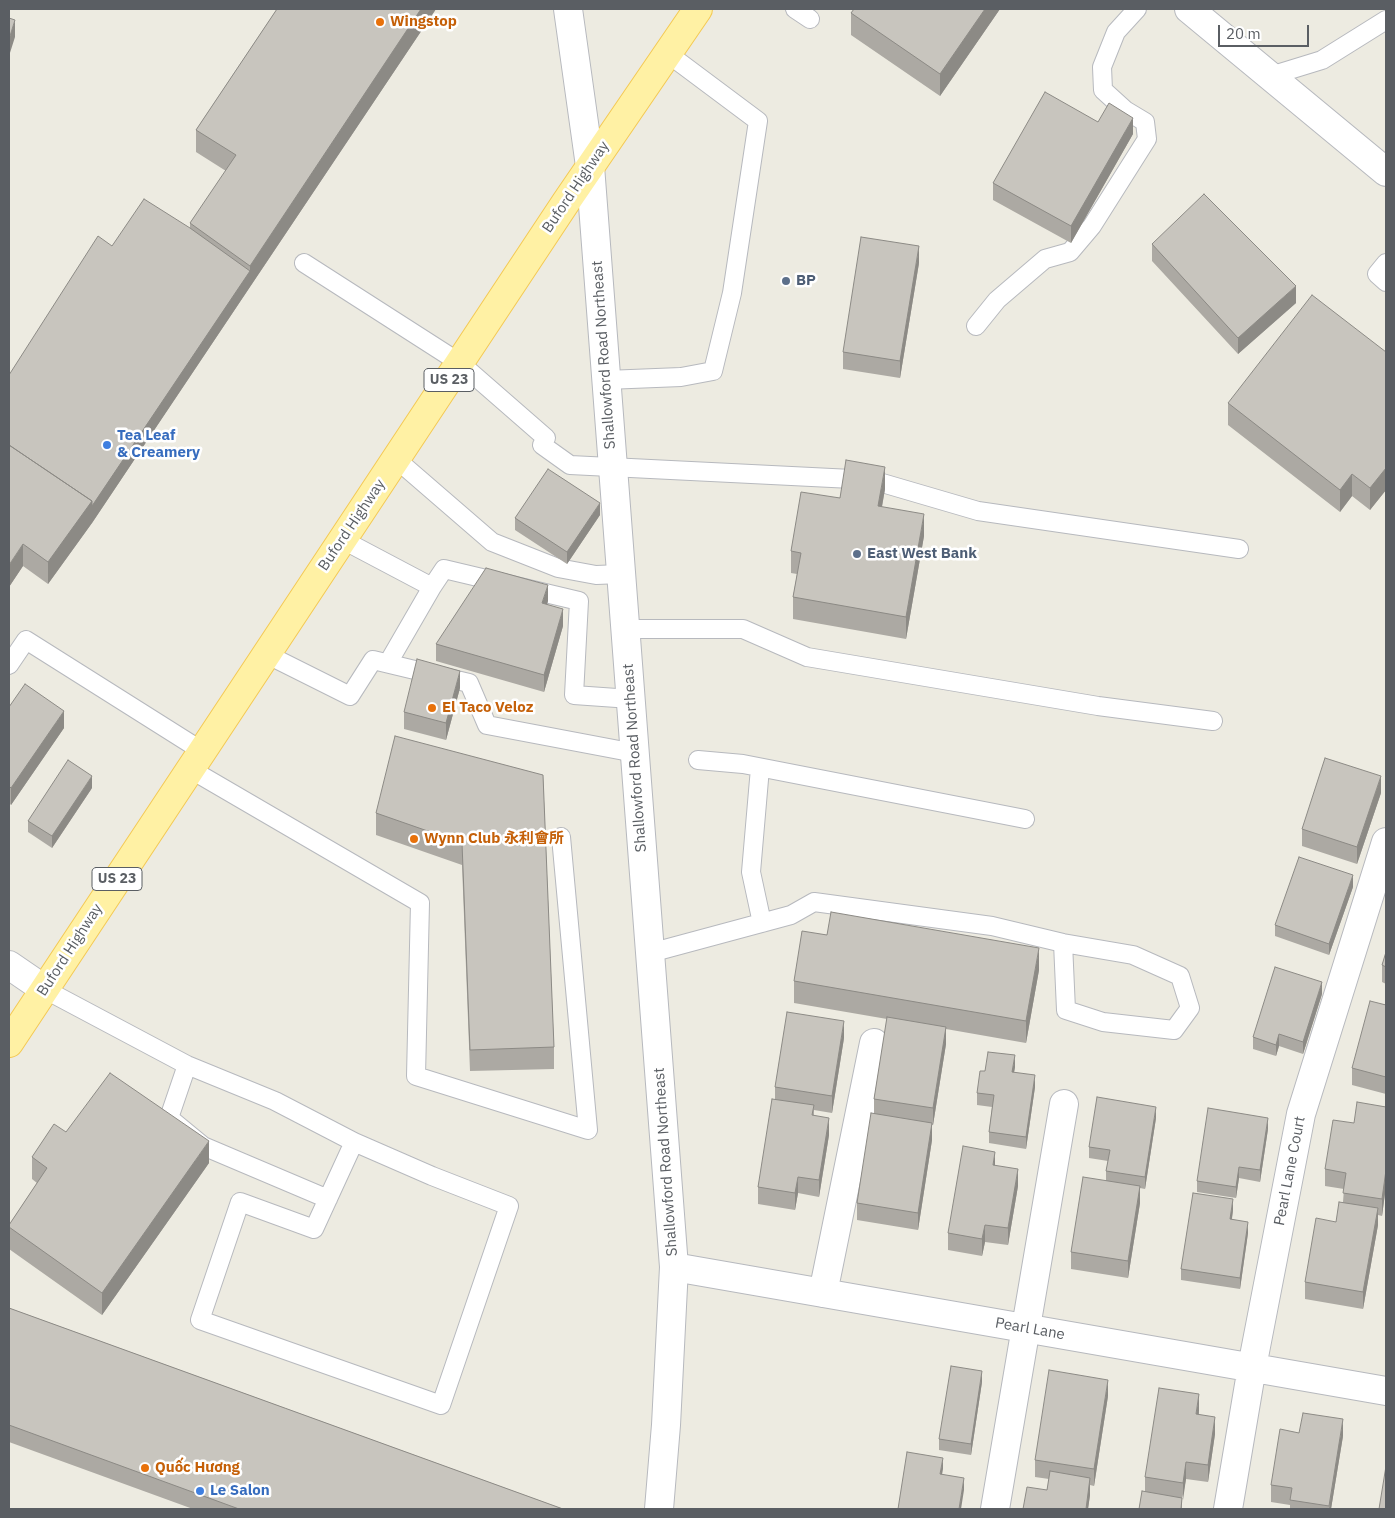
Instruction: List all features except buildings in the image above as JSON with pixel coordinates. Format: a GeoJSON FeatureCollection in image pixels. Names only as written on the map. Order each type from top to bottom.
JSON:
{"type":"FeatureCollection","features":[{"type":"Feature","properties":{"kind":"main road","name":"Buford Highway"},"geometry":{"type":"LineString","coordinates":[[9,1043],[590,166],[698,9]]}},
{"type":"Feature","properties":{"kind":"street","name":"Shallowford Road Northeast"},"geometry":{"type":"LineString","coordinates":[[568,9],[590,166],[674,1267],[659,1509]]}},
{"type":"Feature","properties":{"kind":"street"},"geometry":{"type":"LineString","coordinates":[[1189,9],[1386,172]]}},
{"type":"Feature","properties":{"kind":"street","name":"Pearl Lane Court"},"geometry":{"type":"LineString","coordinates":[[1228,1509],[1252,1367],[1301,1114],[1386,842]]}},
{"type":"Feature","properties":{"kind":"street"},"geometry":{"type":"LineString","coordinates":[[9,964],[44,988]]}},
{"type":"Feature","properties":{"kind":"street"},"geometry":{"type":"LineString","coordinates":[[822,1293],[874,1043]]}},
{"type":"Feature","properties":{"kind":"street"},"geometry":{"type":"LineString","coordinates":[[995,1509],[1064,1104]]}},
{"type":"Feature","properties":{"kind":"street","name":"Pearl Lane"},"geometry":{"type":"LineString","coordinates":[[674,1267],[1386,1391]]}},
{"type":"Feature","properties":{"kind":"lane"},"geometry":{"type":"LineString","coordinates":[[795,9],[810,19]]}},
{"type":"Feature","properties":{"kind":"lane"},"geometry":{"type":"LineString","coordinates":[[976,326],[998,300],[1045,259],[1070,252],[1092,226],[1146,139],[1145,122],[1125,110],[1103,90],[1102,67],[1116,32],[1137,9]]}},
{"type":"Feature","properties":{"kind":"lane"},"geometry":{"type":"LineString","coordinates":[[1270,76],[1322,60],[1386,20]]}},
{"type":"Feature","properties":{"kind":"lane"},"geometry":{"type":"LineString","coordinates":[[606,380],[681,377],[713,371],[732,293],[758,122],[667,53]]}},
{"type":"Feature","properties":{"kind":"lane"},"geometry":{"type":"LineString","coordinates":[[304,263],[460,363],[570,465],[872,480],[978,511],[1239,549]]}},
{"type":"Feature","properties":{"kind":"lane"},"geometry":{"type":"LineString","coordinates":[[1386,263],[1377,274],[1386,282]]}},
{"type":"Feature","properties":{"kind":"lane"},"geometry":{"type":"LineString","coordinates":[[396,459],[492,542],[558,568],[596,575],[621,574]]}},
{"type":"Feature","properties":{"kind":"lane"},"geometry":{"type":"LineString","coordinates":[[343,540],[432,587]]}},
{"type":"Feature","properties":{"kind":"lane"},"geometry":{"type":"LineString","coordinates":[[388,663],[444,569],[579,601],[574,696],[631,699]]}},
{"type":"Feature","properties":{"kind":"lane"},"geometry":{"type":"LineString","coordinates":[[625,629],[743,629],[807,656],[1098,706],[1213,721]]}},
{"type":"Feature","properties":{"kind":"lane"},"geometry":{"type":"LineString","coordinates":[[9,665],[26,640],[196,760],[420,903],[416,1076],[588,1130],[560,837]]}},
{"type":"Feature","properties":{"kind":"lane"},"geometry":{"type":"LineString","coordinates":[[266,654],[350,696],[373,660],[469,683],[487,726],[635,753]]}},
{"type":"Feature","properties":{"kind":"lane"},"geometry":{"type":"LineString","coordinates":[[698,760],[760,768],[1025,819]]}},
{"type":"Feature","properties":{"kind":"lane"},"geometry":{"type":"LineString","coordinates":[[760,768],[751,872],[762,923]]}},
{"type":"Feature","properties":{"kind":"lane"},"geometry":{"type":"LineString","coordinates":[[650,953],[791,915],[814,902],[992,926],[1063,943],[1133,955],[1180,976],[1190,1008],[1174,1030],[1103,1022],[1066,1010],[1063,943]]}},
{"type":"Feature","properties":{"kind":"lane"},"geometry":{"type":"LineString","coordinates":[[44,988],[187,1065],[275,1101],[354,1142],[432,1176],[509,1206],[441,1405],[200,1320],[240,1202],[314,1229],[354,1142]]}},
{"type":"Feature","properties":{"kind":"lane"},"geometry":{"type":"LineString","coordinates":[[187,1065],[168,1118],[203,1146],[328,1199]]}},
{"type":"Feature","properties":{"kind":"place","name":"Wingstop"},"geometry":{"type":"Point","coordinates":[380,22]}},
{"type":"Feature","properties":{"kind":"place","name":"BP"},"geometry":{"type":"Point","coordinates":[786,281]}},
{"type":"Feature","properties":{"kind":"place","name":"Tea Leaf & Creamery"},"geometry":{"type":"Point","coordinates":[107,445]}},
{"type":"Feature","properties":{"kind":"place","name":"East West Bank"},"geometry":{"type":"Point","coordinates":[857,554]}},
{"type":"Feature","properties":{"kind":"place","name":"El Taco Veloz"},"geometry":{"type":"Point","coordinates":[432,708]}},
{"type":"Feature","properties":{"kind":"place","name":"Wynn Club 永利會所"},"geometry":{"type":"Point","coordinates":[414,839]}},
{"type":"Feature","properties":{"kind":"place","name":"Quốc Hương"},"geometry":{"type":"Point","coordinates":[145,1468]}},
{"type":"Feature","properties":{"kind":"place","name":"Le Salon"},"geometry":{"type":"Point","coordinates":[200,1491]}}]}
